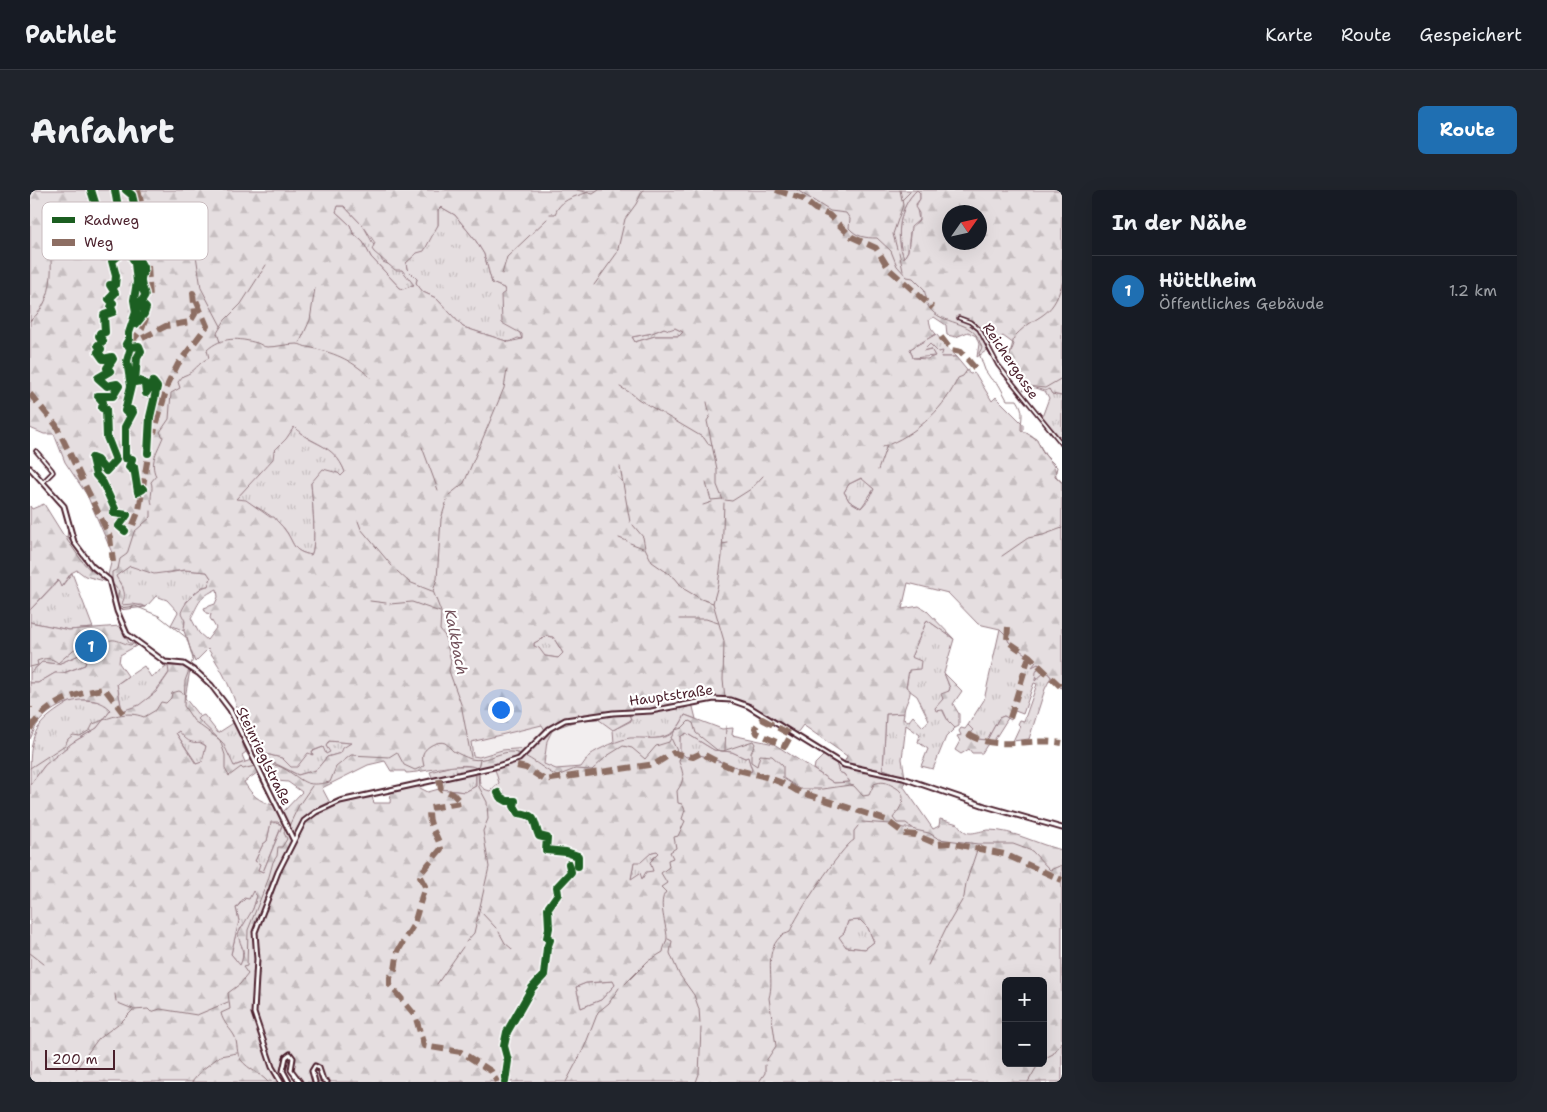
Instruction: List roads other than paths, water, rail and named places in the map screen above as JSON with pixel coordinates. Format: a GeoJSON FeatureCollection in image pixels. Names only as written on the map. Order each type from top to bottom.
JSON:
{"type":"FeatureCollection","features":[{"type":"Feature","properties":{"kind":"main road","name":"Steinrieglstraße"},"geometry":{"type":"LineString","coordinates":[[30,468],[66,508],[74,542],[92,566],[108,578],[117,611],[128,636],[165,662],[190,667],[208,682],[232,714],[258,771],[293,839]]}},
{"type":"Feature","properties":{"kind":"main road","name":"Hauptstraße"},"geometry":{"type":"LineString","coordinates":[[281,1082],[272,1067],[254,1013],[257,959],[255,932],[293,839],[309,816],[340,801],[501,766],[519,759],[549,729],[565,720],[613,713],[651,711],[710,699],[729,700],[748,706],[842,764],[903,778],[976,804],[1062,828]]}},
{"type":"Feature","properties":{"kind":"main road"},"geometry":{"type":"LineString","coordinates":[[289,1082],[283,1068],[286,1057],[290,1054],[293,1058],[290,1070],[300,1082]]}},
{"type":"Feature","properties":{"kind":"main road"},"geometry":{"type":"LineString","coordinates":[[315,1082],[312,1071],[316,1066],[319,1068],[322,1078],[327,1082]]}},
{"type":"Feature","properties":{"kind":"street","name":"Reichergasse"},"geometry":{"type":"LineString","coordinates":[[960,318],[970,322],[979,329],[998,365],[1062,444]]}},
{"type":"Feature","properties":{"kind":"street"},"geometry":{"type":"LineString","coordinates":[[36,451],[53,472],[43,482]]}},
{"type":"Feature","properties":{"kind":"waterway"},"geometry":{"type":"LineString","coordinates":[[577,190],[593,194],[599,190]]}},
{"type":"Feature","properties":{"kind":"waterway"},"geometry":{"type":"LineString","coordinates":[[594,285],[617,253],[625,219],[643,190]]}},
{"type":"Feature","properties":{"kind":"waterway"},"geometry":{"type":"LineString","coordinates":[[797,190],[830,211],[846,213],[850,219],[849,228],[858,235],[877,238],[891,251],[897,266],[907,277],[913,278],[924,289],[927,301]]}},
{"type":"Feature","properties":{"kind":"waterway"},"geometry":{"type":"LineString","coordinates":[[897,249],[893,234],[903,205],[900,190]]}},
{"type":"Feature","properties":{"kind":"waterway"},"geometry":{"type":"LineString","coordinates":[[902,200],[912,190]]}},
{"type":"Feature","properties":{"kind":"waterway"},"geometry":{"type":"LineString","coordinates":[[550,214],[555,214],[564,202],[586,193]]}},
{"type":"Feature","properties":{"kind":"waterway"},"geometry":{"type":"LineString","coordinates":[[502,274],[507,257],[547,219]]}},
{"type":"Feature","properties":{"kind":"waterway"},"geometry":{"type":"LineString","coordinates":[[899,252],[903,271]]}},
{"type":"Feature","properties":{"kind":"waterway"},"geometry":{"type":"LineString","coordinates":[[30,321],[40,310],[47,298],[50,284],[51,260]]}},
{"type":"Feature","properties":{"kind":"waterway"},"geometry":{"type":"LineString","coordinates":[[197,260],[201,288],[221,326]]}},
{"type":"Feature","properties":{"kind":"waterway"},"geometry":{"type":"LineString","coordinates":[[220,342],[217,333],[225,320],[241,304],[266,265]]}},
{"type":"Feature","properties":{"kind":"waterway"},"geometry":{"type":"LineString","coordinates":[[1016,335],[1049,310],[1054,304],[1062,284]]}},
{"type":"Feature","properties":{"kind":"waterway"},"geometry":{"type":"LineString","coordinates":[[300,342],[310,320],[315,288]]}},
{"type":"Feature","properties":{"kind":"waterway"},"geometry":{"type":"LineString","coordinates":[[927,304],[931,311],[968,328],[978,338]]}},
{"type":"Feature","properties":{"kind":"waterway"},"geometry":{"type":"LineString","coordinates":[[1014,337],[1009,360],[1025,379],[1026,386],[1023,391]]}},
{"type":"Feature","properties":{"kind":"waterway"},"geometry":{"type":"LineString","coordinates":[[152,504],[151,482],[156,476],[153,466],[163,437],[160,432],[169,419],[171,393],[180,388],[178,382],[183,376],[209,358],[207,350],[213,345],[231,339],[250,341],[264,347],[298,344],[341,357],[370,377]]}},
{"type":"Feature","properties":{"kind":"waterway"},"geometry":{"type":"LineString","coordinates":[[979,340],[982,348],[979,353],[985,370],[991,379],[999,385],[1007,400],[1017,400],[1022,411],[1021,430],[1037,439],[1043,453],[1057,467],[1055,476],[1062,482]]}},
{"type":"Feature","properties":{"kind":"waterway"},"geometry":{"type":"LineString","coordinates":[[890,444],[901,439],[930,417],[946,399],[958,378],[963,376],[968,369]]}},
{"type":"Feature","properties":{"kind":"waterway","name":"Kalkbach"},"geometry":{"type":"LineString","coordinates":[[449,495],[464,483],[504,388],[507,370]]}},
{"type":"Feature","properties":{"kind":"waterway"},"geometry":{"type":"LineString","coordinates":[[1026,386],[1045,388],[1062,378]]}},
{"type":"Feature","properties":{"kind":"waterway"},"geometry":{"type":"LineString","coordinates":[[620,387],[629,392]]}},
{"type":"Feature","properties":{"kind":"waterway"},"geometry":{"type":"LineString","coordinates":[[631,393],[704,438],[712,446]]}},
{"type":"Feature","properties":{"kind":"waterway"},"geometry":{"type":"LineString","coordinates":[[707,402],[710,416],[707,421],[717,469],[717,485],[723,500]]}},
{"type":"Feature","properties":{"kind":"waterway"},"geometry":{"type":"LineString","coordinates":[[882,447],[886,445]]}},
{"type":"Feature","properties":{"kind":"waterway"},"geometry":{"type":"LineString","coordinates":[[878,470],[887,445]]}},
{"type":"Feature","properties":{"kind":"waterway"},"geometry":{"type":"LineString","coordinates":[[422,447],[438,490]]}},
{"type":"Feature","properties":{"kind":"waterway"},"geometry":{"type":"LineString","coordinates":[[620,467],[630,522]]}},
{"type":"Feature","properties":{"kind":"waterway"},"geometry":{"type":"LineString","coordinates":[[30,472],[63,509]]}},
{"type":"Feature","properties":{"kind":"waterway"},"geometry":{"type":"LineString","coordinates":[[617,476],[623,483]]}},
{"type":"Feature","properties":{"kind":"waterway"},"geometry":{"type":"LineString","coordinates":[[725,500],[732,501],[751,489],[763,476]]}},
{"type":"Feature","properties":{"kind":"waterway"},"geometry":{"type":"LineString","coordinates":[[706,483],[711,500],[723,499]]}},
{"type":"Feature","properties":{"kind":"waterway","name":"Kalkbach"},"geometry":{"type":"LineString","coordinates":[[447,500],[441,519],[437,579],[433,591],[441,612],[440,630],[445,636],[451,661],[449,671],[461,704],[471,757]]}},
{"type":"Feature","properties":{"kind":"waterway"},"geometry":{"type":"LineString","coordinates":[[703,505],[712,502]]}},
{"type":"Feature","properties":{"kind":"waterway"},"geometry":{"type":"LineString","coordinates":[[724,503],[722,556],[718,585],[713,603],[724,641],[723,680],[725,697]]}},
{"type":"Feature","properties":{"kind":"waterway"},"geometry":{"type":"LineString","coordinates":[[112,581],[112,572],[118,569],[120,559],[127,554],[134,532],[151,517],[151,511]]}},
{"type":"Feature","properties":{"kind":"waterway"},"geometry":{"type":"LineString","coordinates":[[358,521],[361,529],[392,566]]}},
{"type":"Feature","properties":{"kind":"waterway"},"geometry":{"type":"LineString","coordinates":[[633,525],[643,537],[645,548],[652,562],[675,578],[684,589],[701,599],[713,603]]}},
{"type":"Feature","properties":{"kind":"waterway"},"geometry":{"type":"LineString","coordinates":[[68,526],[67,540],[85,565],[94,573],[100,575]]}},
{"type":"Feature","properties":{"kind":"waterway"},"geometry":{"type":"LineString","coordinates":[[1002,556],[1028,538],[1062,528]]}},
{"type":"Feature","properties":{"kind":"waterway"},"geometry":{"type":"LineString","coordinates":[[619,538],[627,541]]}},
{"type":"Feature","properties":{"kind":"waterway"},"geometry":{"type":"LineString","coordinates":[[630,543],[643,548]]}},
{"type":"Feature","properties":{"kind":"waterway"},"geometry":{"type":"LineString","coordinates":[[722,544],[728,543]]}},
{"type":"Feature","properties":{"kind":"waterway"},"geometry":{"type":"LineString","coordinates":[[397,571],[409,582],[432,591]]}},
{"type":"Feature","properties":{"kind":"waterway"},"geometry":{"type":"LineString","coordinates":[[110,581],[119,591],[117,602],[120,608],[135,606],[159,616],[187,638],[193,659],[185,681],[184,706],[194,721],[220,740],[225,755],[225,769],[229,776],[241,767],[243,769],[274,765],[283,768],[304,782],[321,784],[330,782],[336,767],[351,755],[389,757],[397,752],[404,765],[415,770],[424,766],[424,751],[435,743],[442,742],[453,751],[476,760],[515,752],[527,757],[557,776],[575,769],[592,770],[607,756],[623,746],[632,748],[645,759],[656,746],[669,742],[675,730],[682,728],[689,721],[693,723],[696,733],[717,750],[723,751],[753,741],[755,744],[751,753],[751,762],[757,766],[760,755],[772,756],[783,766],[783,778],[800,789],[823,789],[850,785],[854,786],[863,796],[869,795],[874,784],[879,782],[886,783],[898,789],[903,796],[901,805],[893,818],[897,823],[906,823],[915,830],[929,833],[939,839],[978,844],[1013,844],[1032,851],[1050,870],[1062,865]]}},
{"type":"Feature","properties":{"kind":"waterway"},"geometry":{"type":"LineString","coordinates":[[370,601],[386,603]]}},
{"type":"Feature","properties":{"kind":"waterway"},"geometry":{"type":"LineString","coordinates":[[390,604],[412,602],[440,612]]}},
{"type":"Feature","properties":{"kind":"waterway"},"geometry":{"type":"LineString","coordinates":[[679,619],[706,619],[718,623]]}},
{"type":"Feature","properties":{"kind":"waterway"},"geometry":{"type":"LineString","coordinates":[[30,667],[38,665],[37,661],[45,659],[58,663],[79,645],[85,650],[102,652],[104,646],[110,640],[130,645],[136,643],[152,654]]}},
{"type":"Feature","properties":{"kind":"waterway"},"geometry":{"type":"LineString","coordinates":[[156,657],[164,666],[180,665],[189,670]]}},
{"type":"Feature","properties":{"kind":"waterway"},"geometry":{"type":"LineString","coordinates":[[30,768],[65,745],[73,735],[80,736],[90,730],[93,724],[125,714],[144,717],[156,710],[161,702],[166,703],[171,698],[172,693],[179,691],[183,693]]}},
{"type":"Feature","properties":{"kind":"waterway"},"geometry":{"type":"LineString","coordinates":[[725,750],[726,726]]}},
{"type":"Feature","properties":{"kind":"waterway"},"geometry":{"type":"LineString","coordinates":[[671,738],[678,753]]}},
{"type":"Feature","properties":{"kind":"waterway"},"geometry":{"type":"LineString","coordinates":[[625,984],[648,961],[663,952],[667,940],[662,908],[663,896],[666,892],[661,887],[667,883],[661,873],[669,867],[668,860],[673,858],[670,852],[676,848],[674,837],[678,836],[685,821],[682,819],[685,810],[682,804],[678,803],[677,791],[683,777],[679,762],[680,757]]}},
{"type":"Feature","properties":{"kind":"waterway"},"geometry":{"type":"LineString","coordinates":[[478,768],[480,760]]}},
{"type":"Feature","properties":{"kind":"waterway"},"geometry":{"type":"LineString","coordinates":[[466,942],[474,933],[489,867],[483,831],[488,819],[487,802],[479,787],[478,772]]}},
{"type":"Feature","properties":{"kind":"waterway"},"geometry":{"type":"LineString","coordinates":[[289,826],[299,805],[312,786]]}},
{"type":"Feature","properties":{"kind":"waterway"},"geometry":{"type":"LineString","coordinates":[[862,822],[890,824]]}},
{"type":"Feature","properties":{"kind":"waterway"},"geometry":{"type":"LineString","coordinates":[[893,824],[903,828],[912,828]]}},
{"type":"Feature","properties":{"kind":"waterway"},"geometry":{"type":"LineString","coordinates":[[766,1061],[776,1046],[769,998],[772,951],[781,936],[790,932],[819,883],[854,840],[854,831],[858,826]]}},
{"type":"Feature","properties":{"kind":"waterway"},"geometry":{"type":"LineString","coordinates":[[268,1082],[241,1060],[238,1055],[235,1037],[223,1020],[221,1013],[230,1009],[228,993],[240,984],[248,974],[243,967],[247,966],[248,930],[268,880],[273,862],[277,856],[278,847],[282,847],[287,839],[284,833],[286,828]]}},
{"type":"Feature","properties":{"kind":"waterway"},"geometry":{"type":"LineString","coordinates":[[928,965],[964,897],[966,883],[977,850]]}},
{"type":"Feature","properties":{"kind":"waterway"},"geometry":{"type":"LineString","coordinates":[[481,912],[496,928]]}},
{"type":"Feature","properties":{"kind":"waterway"},"geometry":{"type":"LineString","coordinates":[[499,932],[505,943],[512,949]]}},
{"type":"Feature","properties":{"kind":"waterway"},"geometry":{"type":"LineString","coordinates":[[668,939],[672,941],[670,953],[679,974],[694,995],[699,1009],[700,1023]]}},
{"type":"Feature","properties":{"kind":"waterway"},"geometry":{"type":"LineString","coordinates":[[437,984],[463,947]]}},
{"type":"Feature","properties":{"kind":"waterway"},"geometry":{"type":"LineString","coordinates":[[30,953],[44,964]]}},
{"type":"Feature","properties":{"kind":"waterway"},"geometry":{"type":"LineString","coordinates":[[566,1082],[584,1048],[598,1012],[609,1003],[619,988]]}},
{"type":"Feature","properties":{"kind":"waterway"},"geometry":{"type":"LineString","coordinates":[[115,994],[116,1001]]}},
{"type":"Feature","properties":{"kind":"waterway"},"geometry":{"type":"LineString","coordinates":[[120,1023],[133,1010],[148,1009],[151,1012],[160,1009],[197,1015],[228,1002]]}},
{"type":"Feature","properties":{"kind":"waterway"},"geometry":{"type":"LineString","coordinates":[[118,1003],[133,1009]]}},
{"type":"Feature","properties":{"kind":"waterway"},"geometry":{"type":"LineString","coordinates":[[76,1069],[98,1039],[118,1024]]}},
{"type":"Feature","properties":{"kind":"waterway"},"geometry":{"type":"LineString","coordinates":[[696,1082],[699,1074],[701,1028]]}},
{"type":"Feature","properties":{"kind":"waterway"},"geometry":{"type":"LineString","coordinates":[[1047,1057],[1053,1054],[1062,1042]]}},
{"type":"Feature","properties":{"kind":"waterway"},"geometry":{"type":"LineString","coordinates":[[192,1082],[202,1070],[220,1056],[237,1053]]}},
{"type":"Feature","properties":{"kind":"waterway"},"geometry":{"type":"LineString","coordinates":[[759,1082],[765,1073],[765,1065]]}},
{"type":"Feature","properties":{"kind":"waterway"},"geometry":{"type":"LineString","coordinates":[[1028,1082],[1037,1067]]}},
{"type":"Feature","properties":{"kind":"place","name":"Hüttlheim"},"geometry":{"type":"Point","coordinates":[91,646]}}]}
